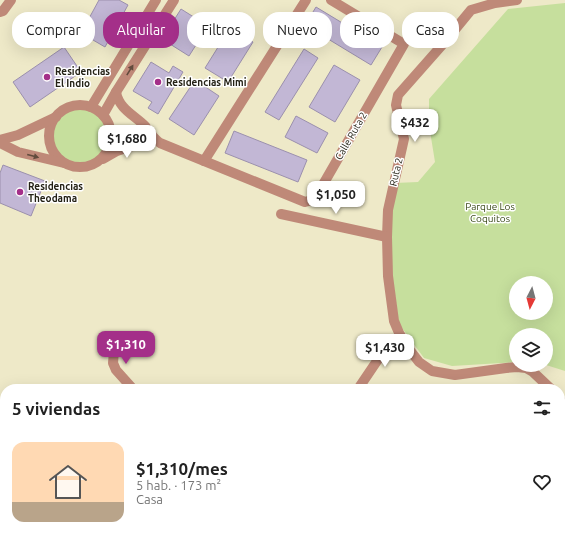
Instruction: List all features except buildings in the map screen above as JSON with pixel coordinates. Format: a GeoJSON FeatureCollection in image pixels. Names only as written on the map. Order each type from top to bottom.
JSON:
{"type":"FeatureCollection","features":[{"type":"Feature","properties":{"kind":"street"},"geometry":{"type":"LineString","coordinates":[[0,12],[3,11],[11,0]]}},
{"type":"Feature","properties":{"kind":"street"},"geometry":{"type":"LineString","coordinates":[[91,107],[156,0]]}},
{"type":"Feature","properties":{"kind":"street"},"geometry":{"type":"LineString","coordinates":[[103,115],[174,0]]}},
{"type":"Feature","properties":{"kind":"street"},"geometry":{"type":"LineString","coordinates":[[204,161],[306,0]]}},
{"type":"Feature","properties":{"kind":"street","name":"Calle Ruta 2"},"geometry":{"type":"LineString","coordinates":[[156,141],[305,202],[312,200],[317,195],[404,44],[331,0]]}},
{"type":"Feature","properties":{"kind":"street","name":"Ruta 2"},"geometry":{"type":"LineString","coordinates":[[517,0],[471,10],[398,95],[396,105],[404,139],[388,210],[388,276],[394,322],[409,351],[419,362],[432,371],[455,375],[517,367],[526,368],[533,372],[546,384]]}},
{"type":"Feature","properties":{"kind":"street"},"geometry":{"type":"LineString","coordinates":[[56,117],[50,132],[50,144],[54,153],[58,157],[74,167],[84,167],[94,164],[117,152],[156,141],[145,127],[127,112],[117,98],[116,92]]}},
{"type":"Feature","properties":{"kind":"street"},"geometry":{"type":"LineString","coordinates":[[0,142],[56,117],[71,107],[91,107],[103,115],[110,128],[111,142],[108,152],[102,159],[94,164]]}},
{"type":"Feature","properties":{"kind":"street"},"geometry":{"type":"LineString","coordinates":[[0,142],[18,152],[68,164]]}},
{"type":"Feature","properties":{"kind":"street"},"geometry":{"type":"LineString","coordinates":[[281,214],[387,237]]}},
{"type":"Feature","properties":{"kind":"street"},"geometry":{"type":"LineString","coordinates":[[361,384],[381,355],[401,336]]}},
{"type":"Feature","properties":{"kind":"street"},"geometry":{"type":"LineString","coordinates":[[115,340],[113,363],[116,370],[129,384]]}},
{"type":"Feature","properties":{"kind":"green space","name":"Parque Los Coquitos"},"geometry":{"type":"Polygon","coordinates":[[[565,3],[565,371],[553,367],[553,328],[509,328],[509,362],[452,366],[424,358],[399,324],[393,281],[389,223],[395,183],[418,182],[435,162],[429,125],[429,99],[508,9],[565,3]]]}},
{"type":"Feature","properties":{"kind":"green space"},"geometry":{"type":"Polygon","coordinates":[[[86,107],[103,115],[109,131],[109,139],[106,149],[100,158],[90,165],[77,168],[63,162],[58,157],[51,143],[50,136],[52,123],[57,116],[69,109],[86,107]]]}},
{"type":"Feature","properties":{"kind":"place","name":"Residencias El Indio"},"geometry":{"type":"Point","coordinates":[47,77]}},
{"type":"Feature","properties":{"kind":"place","name":"Residencias Mimi"},"geometry":{"type":"Point","coordinates":[158,82]}},
{"type":"Feature","properties":{"kind":"place","name":"Residencias Theodama"},"geometry":{"type":"Point","coordinates":[20,192]}}]}
